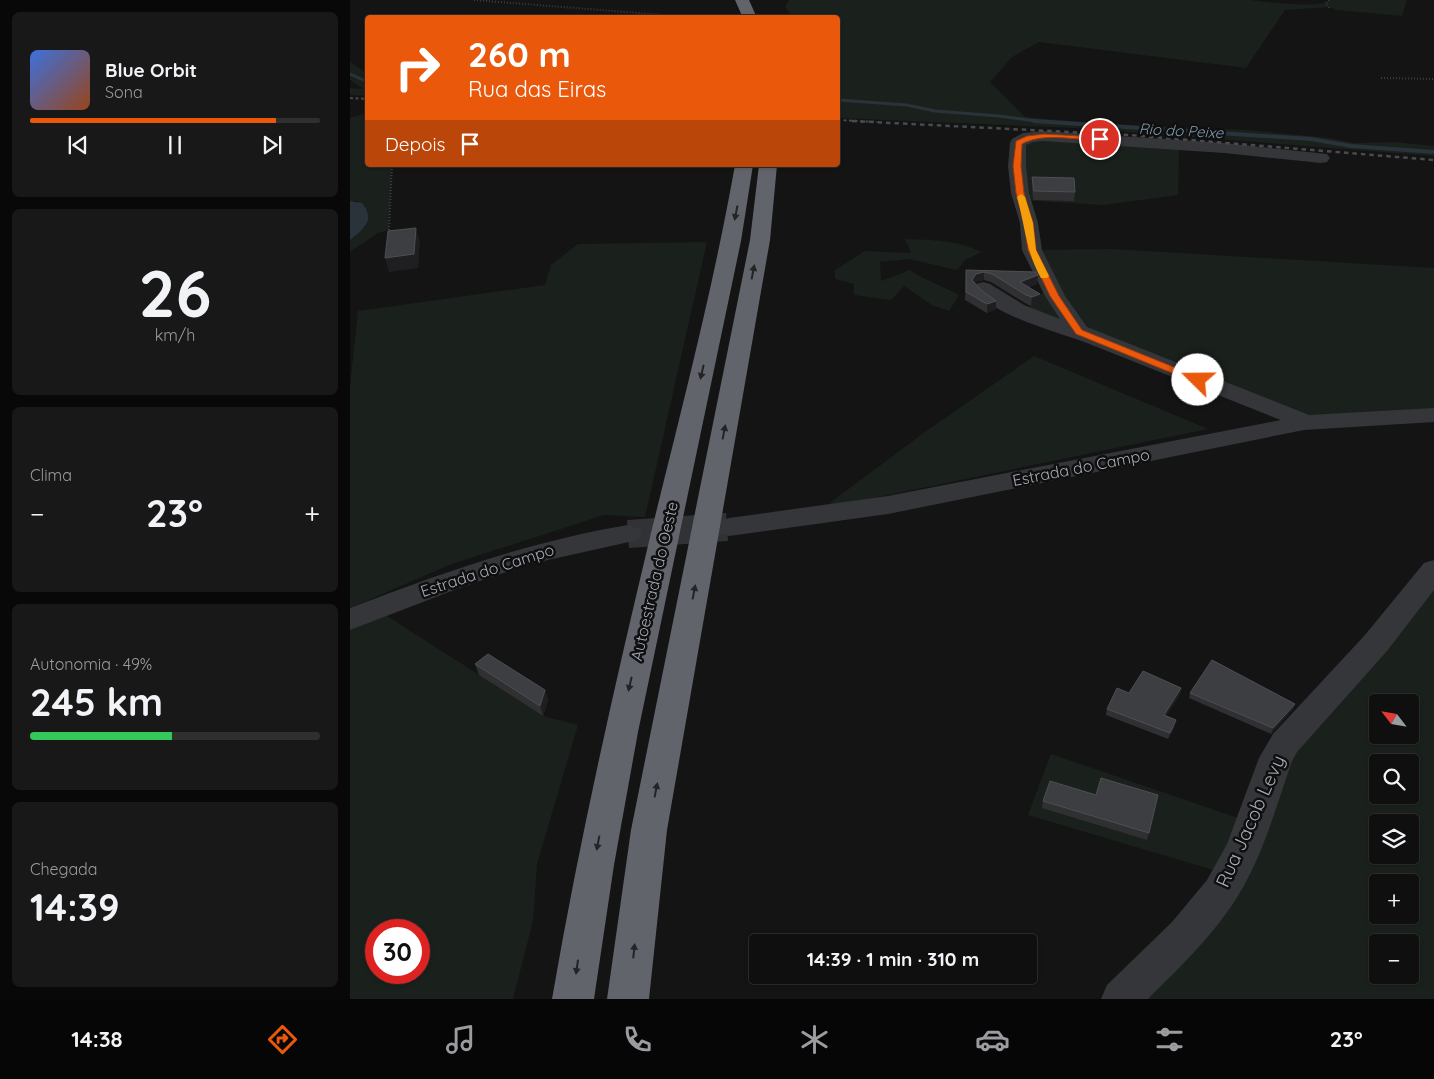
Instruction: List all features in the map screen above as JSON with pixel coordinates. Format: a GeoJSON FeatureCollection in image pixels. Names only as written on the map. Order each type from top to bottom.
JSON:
{"type":"FeatureCollection","features":[{"type":"Feature","properties":{"kind":"highway"},"geometry":{"type":"LineString","coordinates":[[742,0],[749,15]]}},
{"type":"Feature","properties":{"kind":"highway","name":"Autoestrada do Oeste"},"geometry":{"type":"LineString","coordinates":[[573,999],[587,901],[607,793],[628,692],[723,281],[744,167]]}},
{"type":"Feature","properties":{"kind":"highway"},"geometry":{"type":"LineString","coordinates":[[628,999],[649,830],[760,240],[768,167]]}},
{"type":"Feature","properties":{"kind":"street"},"geometry":{"type":"LineString","coordinates":[[1079,332],[1055,296],[1032,250],[1028,223],[1020,193],[1017,166],[1018,143],[1029,137],[1044,136],[1224,148],[1321,158]]}},
{"type":"Feature","properties":{"kind":"street"},"geometry":{"type":"LineString","coordinates":[[983,288],[994,297],[1022,312],[1079,332],[1297,418],[1304,423]]}},
{"type":"Feature","properties":{"kind":"street","name":"Estrada do Campo"},"geometry":{"type":"LineString","coordinates":[[729,527],[888,505],[1304,423],[1434,415]]}},
{"type":"Feature","properties":{"kind":"street","name":"Estrada do Campo"},"geometry":{"type":"LineString","coordinates":[[350,619],[495,564],[588,540],[628,534]]}},
{"type":"Feature","properties":{"kind":"street","name":"Rua Jacob Levy"},"geometry":{"type":"LineString","coordinates":[[1121,999],[1198,921],[1221,891],[1237,860],[1276,758],[1285,743],[1376,643],[1434,570]]}},
{"type":"Feature","properties":{"kind":"path"},"geometry":{"type":"LineString","coordinates":[[474,0],[664,15]]}},
{"type":"Feature","properties":{"kind":"path"},"geometry":{"type":"LineString","coordinates":[[1329,0],[1326,3],[1330,9]]}},
{"type":"Feature","properties":{"kind":"path"},"geometry":{"type":"LineString","coordinates":[[1381,78],[1434,79]]}},
{"type":"Feature","properties":{"kind":"path"},"geometry":{"type":"LineString","coordinates":[[389,230],[392,167]]}},
{"type":"Feature","properties":{"kind":"shaded area"},"geometry":{"type":"Polygon","coordinates":[[[789,0],[1251,0],[1315,4],[1324,3],[1329,0],[1407,0],[1402,16],[1337,10],[1329,7],[1285,10],[1246,68],[1039,42],[1012,57],[990,82],[1025,117],[1106,124],[1248,130],[1329,138],[1354,143],[1394,142],[1434,146],[1434,156],[1076,128],[840,118],[840,15],[791,15],[785,7],[789,0]]]}},
{"type":"Feature","properties":{"kind":"shaded area"},"geometry":{"type":"Polygon","coordinates":[[[350,62],[365,72],[365,96],[350,95],[350,88],[364,89],[350,80],[350,62]]]}},
{"type":"Feature","properties":{"kind":"shaded area"},"geometry":{"type":"Polygon","coordinates":[[[365,114],[365,167],[392,167],[389,230],[378,233],[350,252],[350,240],[366,226],[357,201],[350,201],[350,118],[365,114]]]}},
{"type":"Feature","properties":{"kind":"shaded area"},"geometry":{"type":"Polygon","coordinates":[[[1029,137],[1179,149],[1178,195],[1103,205],[1022,200],[1018,149],[1029,137]]]}},
{"type":"Feature","properties":{"kind":"shaded area"},"geometry":{"type":"Polygon","coordinates":[[[350,201],[362,203],[368,214],[368,219],[364,228],[350,240],[350,201]]]}},
{"type":"Feature","properties":{"kind":"shaded area"},"geometry":{"type":"Polygon","coordinates":[[[905,239],[953,243],[982,252],[965,260],[957,270],[909,259],[880,262],[881,281],[910,270],[959,295],[949,311],[932,305],[904,286],[891,300],[854,295],[854,284],[835,279],[835,270],[865,251],[911,253],[905,239]]]}},
{"type":"Feature","properties":{"kind":"shaded area"},"geometry":{"type":"Polygon","coordinates":[[[707,242],[645,517],[604,515],[452,564],[350,608],[350,387],[358,311],[545,285],[551,265],[578,244],[707,242]]]}},
{"type":"Feature","properties":{"kind":"shaded area"},"geometry":{"type":"Polygon","coordinates":[[[1112,249],[1434,268],[1434,409],[1307,418],[1079,332],[1032,250],[1112,249]]]}},
{"type":"Feature","properties":{"kind":"shaded area"},"geometry":{"type":"Polygon","coordinates":[[[1046,292],[1066,325],[1028,307],[1039,303],[1031,297],[1046,292]]]}},
{"type":"Feature","properties":{"kind":"shaded area"},"geometry":{"type":"Polygon","coordinates":[[[1034,356],[1208,429],[825,508],[925,432],[1034,356]]]}},
{"type":"Feature","properties":{"kind":"shaded area"},"geometry":{"type":"Polygon","coordinates":[[[1434,570],[1434,999],[1121,999],[1198,921],[1269,776],[1434,570]]]}},
{"type":"Feature","properties":{"kind":"shaded area"},"geometry":{"type":"Polygon","coordinates":[[[384,614],[543,716],[578,725],[537,864],[533,921],[513,999],[350,999],[350,627],[384,614]]]}},
{"type":"Feature","properties":{"kind":"shaded area"},"geometry":{"type":"Polygon","coordinates":[[[1051,754],[1250,822],[1227,874],[1028,815],[1051,754]]]}},
{"type":"Feature","properties":{"kind":"building"},"geometry":{"type":"Polygon","coordinates":[[[1032,177],[1074,178],[1075,192],[1034,191],[1032,177]]]}},
{"type":"Feature","properties":{"kind":"building"},"geometry":{"type":"Polygon","coordinates":[[[416,228],[414,254],[385,258],[388,231],[416,228]]]}},
{"type":"Feature","properties":{"kind":"building"},"geometry":{"type":"Polygon","coordinates":[[[966,270],[1036,272],[1038,275],[1020,282],[1040,294],[1032,297],[1026,295],[992,274],[984,272],[976,274],[972,280],[982,291],[996,301],[987,304],[966,292],[966,270]]]}},
{"type":"Feature","properties":{"kind":"building"},"geometry":{"type":"Polygon","coordinates":[[[488,654],[545,690],[540,706],[475,664],[488,654]]]}},
{"type":"Feature","properties":{"kind":"building"},"geometry":{"type":"Polygon","coordinates":[[[1212,660],[1295,704],[1273,728],[1190,693],[1212,660]]]}},
{"type":"Feature","properties":{"kind":"building"},"geometry":{"type":"Polygon","coordinates":[[[1143,671],[1181,688],[1164,715],[1176,720],[1170,733],[1107,709],[1117,688],[1129,693],[1143,671]]]}},
{"type":"Feature","properties":{"kind":"building"},"geometry":{"type":"Polygon","coordinates":[[[1101,778],[1158,795],[1149,833],[1043,801],[1050,781],[1096,795],[1101,778]]]}},
{"type":"Feature","properties":{"kind":"waterway"},"geometry":{"type":"LineString","coordinates":[[350,74],[365,81]]}},
{"type":"Feature","properties":{"kind":"waterway","name":"Rio do Peixe"},"geometry":{"type":"LineString","coordinates":[[840,100],[907,105],[935,111],[1037,121]]}},
{"type":"Feature","properties":{"kind":"waterway","name":"Rio do Peixe"},"geometry":{"type":"LineString","coordinates":[[1037,121],[1311,139],[1351,146],[1434,152]]}},
{"type":"Feature","properties":{"kind":"waterway","name":"Rio do Peixe"},"geometry":{"type":"LineString","coordinates":[[1037,121],[1043,122]]}},
{"type":"Feature","properties":{"kind":"tunnel"},"geometry":{"type":"LineString","coordinates":[[628,534],[727,527]]}},
{"type":"Feature","properties":{"kind":"railway"},"geometry":{"type":"LineString","coordinates":[[350,98],[365,99]]}},
{"type":"Feature","properties":{"kind":"railway"},"geometry":{"type":"LineString","coordinates":[[840,120],[877,122]]}},
{"type":"Feature","properties":{"kind":"railway"},"geometry":{"type":"LineString","coordinates":[[852,121],[1129,135],[1434,160]]}},
{"type":"Feature","properties":{"kind":"slow traffic"},"geometry":{"type":"LineString","coordinates":[[1021,197],[1028,223],[1032,250],[1044,276]]}},
{"type":"Feature","properties":{"kind":"route"},"geometry":{"type":"LineString","coordinates":[[1100,139],[1044,136],[1029,137],[1018,143],[1017,166],[1020,193],[1028,223],[1032,250],[1055,296],[1079,332],[1198,380]]}}]}
